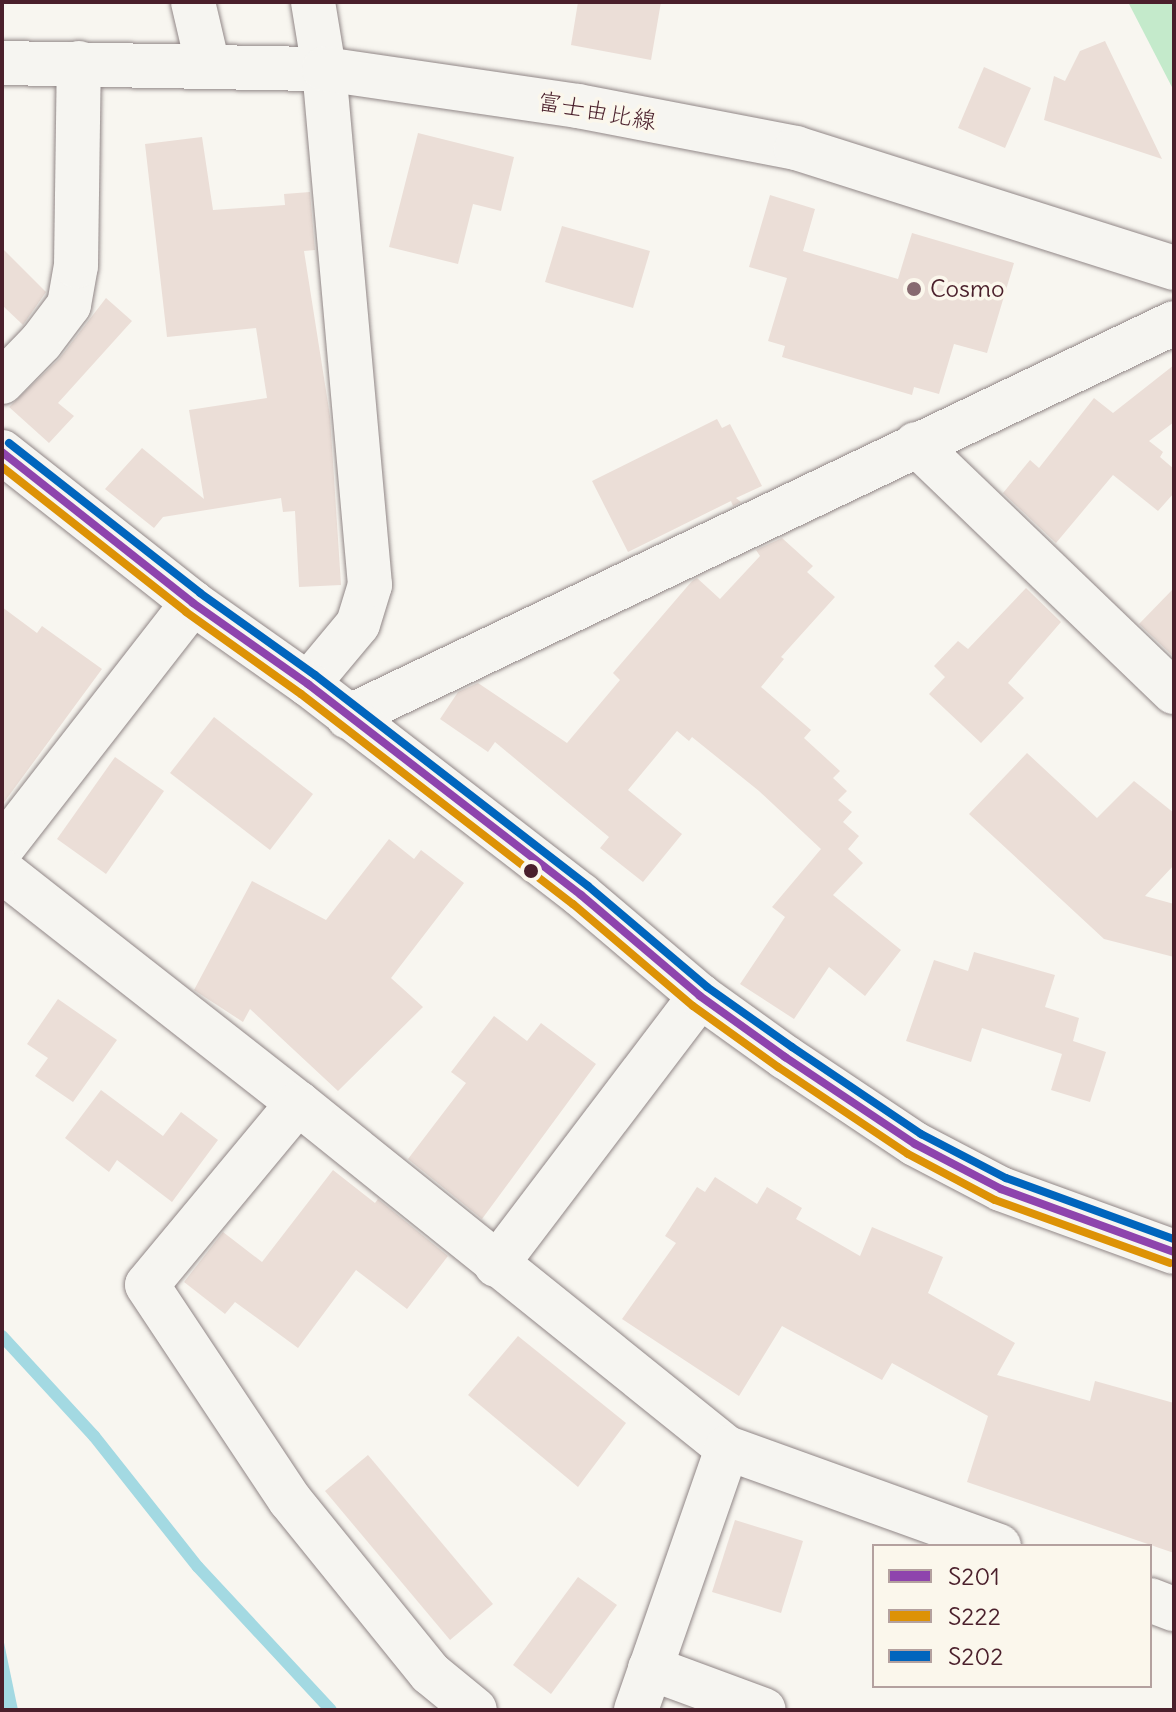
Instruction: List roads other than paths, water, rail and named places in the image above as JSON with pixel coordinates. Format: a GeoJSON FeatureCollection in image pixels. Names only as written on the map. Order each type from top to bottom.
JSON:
{"type":"FeatureCollection","features":[{"type":"Feature","properties":{"kind":"street"},"geometry":{"type":"LineString","coordinates":[[193,2],[208,66]]}},
{"type":"Feature","properties":{"kind":"street"},"geometry":{"type":"LineString","coordinates":[[308,684],[358,624],[370,585],[324,69],[313,2]]}},
{"type":"Feature","properties":{"kind":"street","name":"富士由比線"},"geometry":{"type":"LineString","coordinates":[[2,63],[324,69],[578,106],[796,148],[1174,268]]}},
{"type":"Feature","properties":{"kind":"street"},"geometry":{"type":"LineString","coordinates":[[2,382],[41,342],[69,305],[76,266],[79,63]]}},
{"type":"Feature","properties":{"kind":"street"},"geometry":{"type":"LineString","coordinates":[[348,717],[1174,323]]}},
{"type":"Feature","properties":{"kind":"street"},"geometry":{"type":"LineString","coordinates":[[916,444],[1174,692]]}},
{"type":"Feature","properties":{"kind":"street"},"geometry":{"type":"LineString","coordinates":[[2,452],[193,603],[308,684],[581,895],[700,996],[915,1144],[1001,1189],[1174,1252]]}},
{"type":"Feature","properties":{"kind":"street"},"geometry":{"type":"LineString","coordinates":[[2,848],[193,603]]}},
{"type":"Feature","properties":{"kind":"street"},"geometry":{"type":"LineString","coordinates":[[2,871],[298,1103],[727,1448],[993,1544]]}},
{"type":"Feature","properties":{"kind":"street"},"geometry":{"type":"LineString","coordinates":[[496,1265],[700,996]]}},
{"type":"Feature","properties":{"kind":"street"},"geometry":{"type":"LineString","coordinates":[[298,1103],[147,1285],[290,1500],[430,1673],[475,1710]]}},
{"type":"Feature","properties":{"kind":"street"},"geometry":{"type":"LineString","coordinates":[[636,1710],[727,1448]]}},
{"type":"Feature","properties":{"kind":"street"},"geometry":{"type":"LineString","coordinates":[[1152,1601],[1174,1609]]}},
{"type":"Feature","properties":{"kind":"street"},"geometry":{"type":"LineString","coordinates":[[650,1668],[764,1710]]}},
{"type":"Feature","properties":{"kind":"water"},"geometry":{"type":"Polygon","coordinates":[[[2,1633],[18,1710],[2,1710],[2,1633]]]}},
{"type":"Feature","properties":{"kind":"waterway"},"geometry":{"type":"LineString","coordinates":[[2,1336],[94,1436],[198,1567],[331,1710]]}},
{"type":"Feature","properties":{"kind":"place","name":"Cosmo"},"geometry":{"type":"Point","coordinates":[914,289]}}]}
